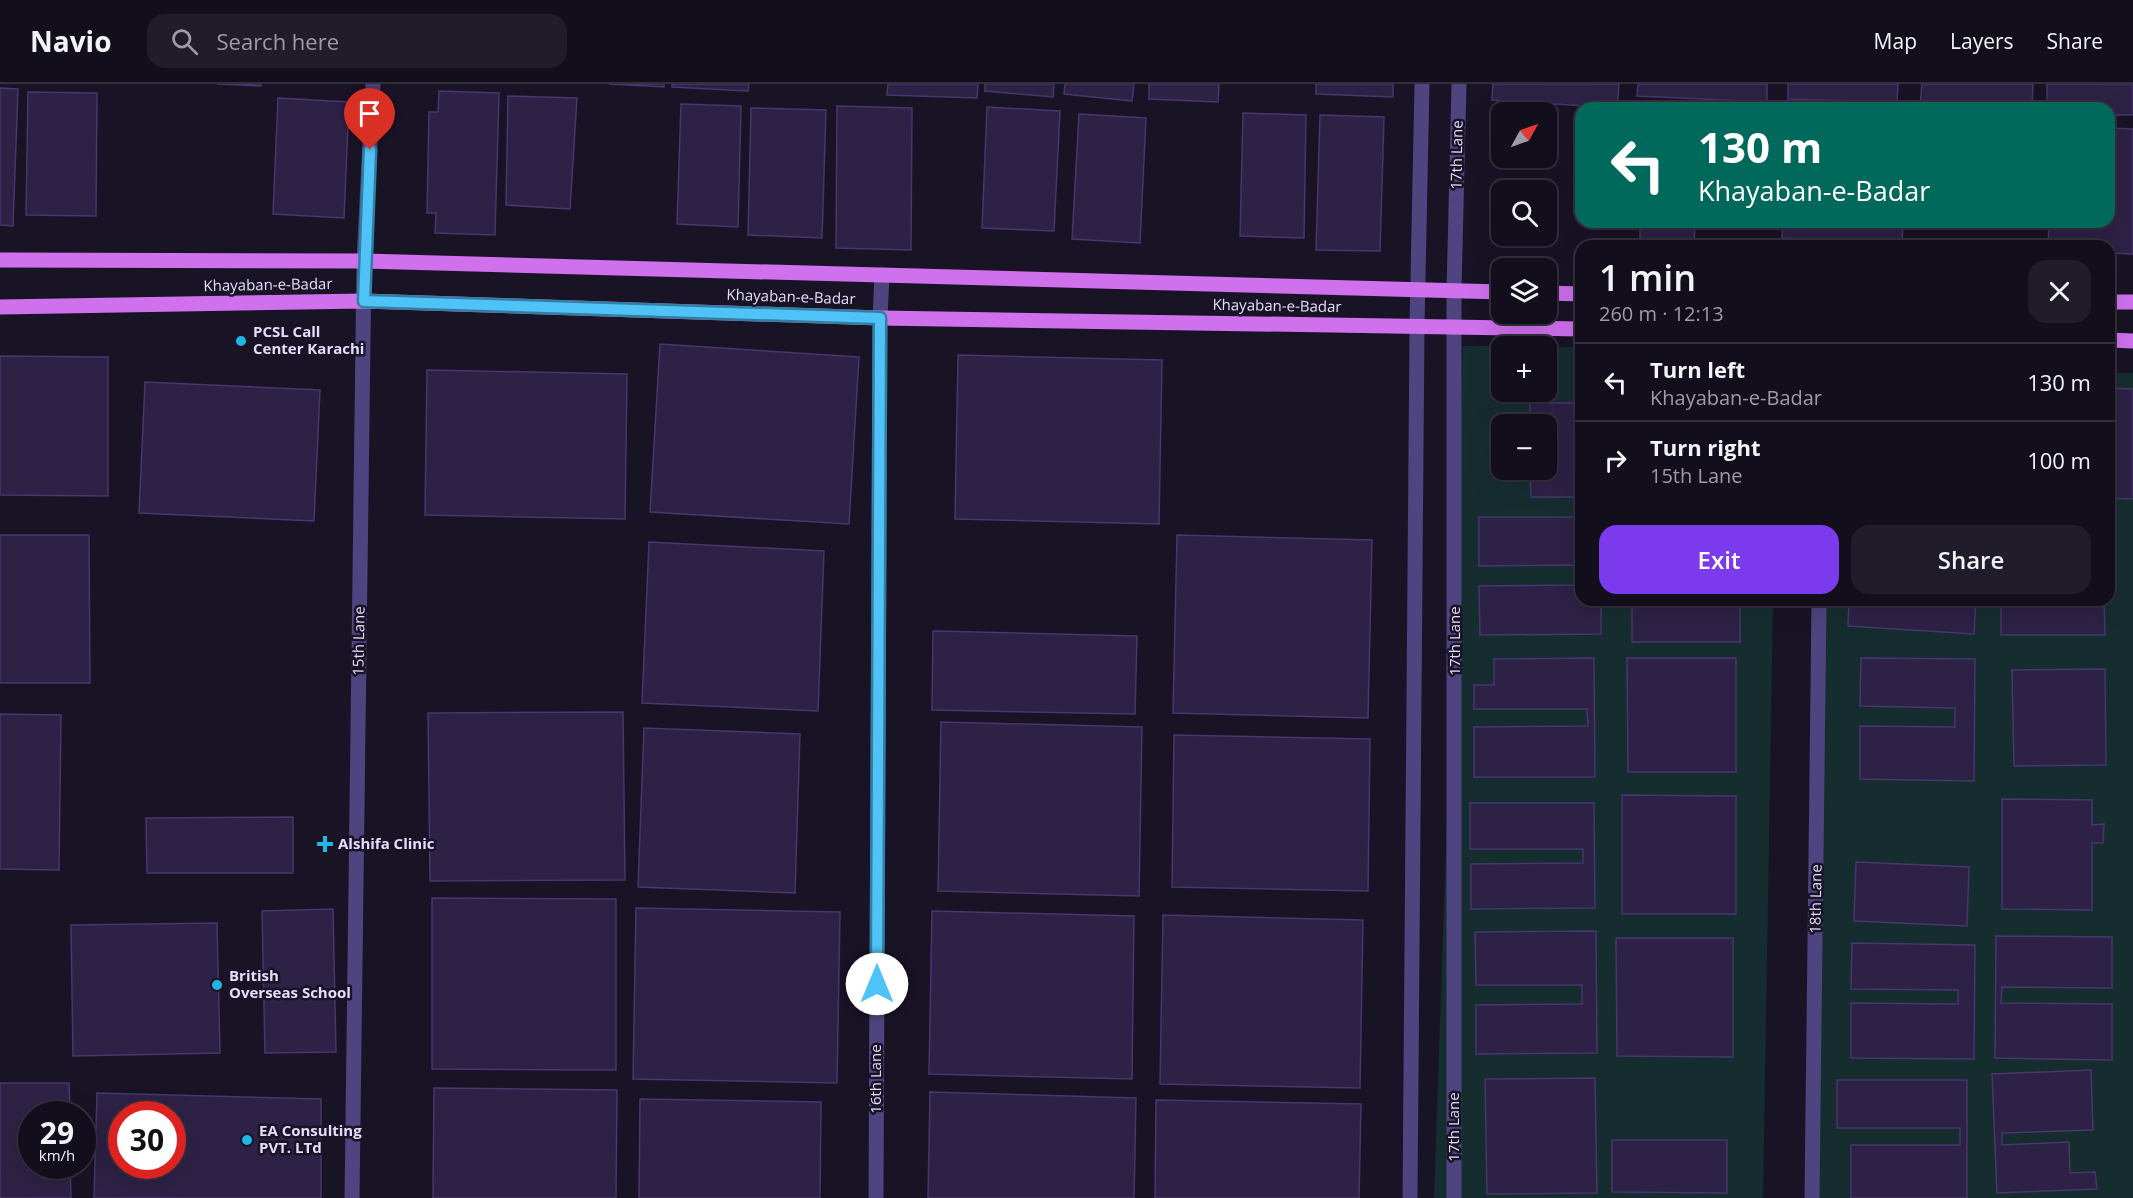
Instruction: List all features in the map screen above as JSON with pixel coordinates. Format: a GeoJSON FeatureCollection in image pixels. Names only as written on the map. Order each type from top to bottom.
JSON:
{"type":"FeatureCollection","features":[{"type":"Feature","properties":{"kind":"main road","name":"Khayaban-e-Badar"},"geometry":{"type":"LineString","coordinates":[[0,260],[364,261],[1491,292]]}},
{"type":"Feature","properties":{"kind":"main road"},"geometry":{"type":"LineString","coordinates":[[1557,293],[1575,294]]}},
{"type":"Feature","properties":{"kind":"main road","name":"Khayaban-e-Badar"},"geometry":{"type":"LineString","coordinates":[[0,307],[364,301],[880,318],[1575,329]]}},
{"type":"Feature","properties":{"kind":"main road"},"geometry":{"type":"LineString","coordinates":[[2115,302],[2133,302]]}},
{"type":"Feature","properties":{"kind":"main road"},"geometry":{"type":"LineString","coordinates":[[2115,340],[2133,341]]}},
{"type":"Feature","properties":{"kind":"street","name":"15th Lane"},"geometry":{"type":"LineString","coordinates":[[352,1198],[364,261],[373,84]]}},
{"type":"Feature","properties":{"kind":"street"},"geometry":{"type":"LineString","coordinates":[[1410,1198],[1417,326],[1422,84]]}},
{"type":"Feature","properties":{"kind":"street","name":"17th Lane"},"geometry":{"type":"LineString","coordinates":[[1454,1198],[1454,291],[1459,84]]}},
{"type":"Feature","properties":{"kind":"street","name":"16th Lane"},"geometry":{"type":"LineString","coordinates":[[876,1198],[882,275]]}},
{"type":"Feature","properties":{"kind":"street","name":"18th Lane"},"geometry":{"type":"LineString","coordinates":[[1812,1198],[1819,606]]}},
{"type":"Feature","properties":{"kind":"green space"},"geometry":{"type":"Polygon","coordinates":[[[1463,346],[1491,346],[1491,402],[1557,402],[1557,347],[1575,347],[1575,606],[1773,606],[1763,1198],[1434,1198],[1463,346]]]}},
{"type":"Feature","properties":{"kind":"green space"},"geometry":{"type":"Polygon","coordinates":[[[2115,373],[2133,373],[2133,1198],[1806,1198],[1826,606],[2115,606],[2115,373]]]}},
{"type":"Feature","properties":{"kind":"building"},"geometry":{"type":"Polygon","coordinates":[[[217,84],[261,84],[261,86],[217,84]]]}},
{"type":"Feature","properties":{"kind":"building"},"geometry":{"type":"Polygon","coordinates":[[[609,84],[664,84],[664,87],[609,84]]]}},
{"type":"Feature","properties":{"kind":"building"},"geometry":{"type":"Polygon","coordinates":[[[672,84],[749,84],[748,91],[672,87],[672,84]]]}},
{"type":"Feature","properties":{"kind":"building"},"geometry":{"type":"Polygon","coordinates":[[[888,84],[978,84],[977,98],[887,95],[888,84]]]}},
{"type":"Feature","properties":{"kind":"building"},"geometry":{"type":"Polygon","coordinates":[[[985,84],[1054,84],[1053,97],[985,91],[985,84]]]}},
{"type":"Feature","properties":{"kind":"building"},"geometry":{"type":"Polygon","coordinates":[[[1065,84],[1134,84],[1132,101],[1064,94],[1065,84]]]}},
{"type":"Feature","properties":{"kind":"building"},"geometry":{"type":"Polygon","coordinates":[[[1149,84],[1219,84],[1218,102],[1149,99],[1149,84]]]}},
{"type":"Feature","properties":{"kind":"building"},"geometry":{"type":"Polygon","coordinates":[[[1316,84],[1393,84],[1393,97],[1316,94],[1316,84]]]}},
{"type":"Feature","properties":{"kind":"building"},"geometry":{"type":"Polygon","coordinates":[[[1493,84],[1619,84],[1618,102],[1575,102],[1575,105],[1557,104],[1557,102],[1492,100],[1493,84]]]}},
{"type":"Feature","properties":{"kind":"building"},"geometry":{"type":"Polygon","coordinates":[[[1638,84],[1767,84],[1767,102],[1637,96],[1638,84]]]}},
{"type":"Feature","properties":{"kind":"building"},"geometry":{"type":"Polygon","coordinates":[[[1788,84],[1898,84],[1897,102],[1788,99],[1788,84]]]}},
{"type":"Feature","properties":{"kind":"building"},"geometry":{"type":"Polygon","coordinates":[[[1922,84],[2033,84],[2032,102],[1920,102],[1922,84]]]}},
{"type":"Feature","properties":{"kind":"building"},"geometry":{"type":"Polygon","coordinates":[[[2047,84],[2133,84],[2133,115],[2115,115],[2115,102],[2047,102],[2047,84]]]}},
{"type":"Feature","properties":{"kind":"building"},"geometry":{"type":"Polygon","coordinates":[[[0,88],[18,89],[13,226],[0,225],[0,88]]]}},
{"type":"Feature","properties":{"kind":"building"},"geometry":{"type":"Polygon","coordinates":[[[439,91],[499,93],[495,235],[435,233],[436,213],[427,213],[429,112],[438,112],[439,91]]]}},
{"type":"Feature","properties":{"kind":"building"},"geometry":{"type":"Polygon","coordinates":[[[28,92],[97,93],[96,216],[26,215],[28,92]]]}},
{"type":"Feature","properties":{"kind":"building"},"geometry":{"type":"Polygon","coordinates":[[[508,96],[577,98],[570,209],[506,205],[508,96]]]}},
{"type":"Feature","properties":{"kind":"building"},"geometry":{"type":"Polygon","coordinates":[[[278,98],[349,102],[344,218],[273,214],[278,98]]]}},
{"type":"Feature","properties":{"kind":"building"},"geometry":{"type":"Polygon","coordinates":[[[681,104],[741,106],[738,227],[677,224],[681,104]]]}},
{"type":"Feature","properties":{"kind":"building"},"geometry":{"type":"Polygon","coordinates":[[[837,106],[912,108],[911,250],[836,248],[837,106]]]}},
{"type":"Feature","properties":{"kind":"building"},"geometry":{"type":"Polygon","coordinates":[[[987,107],[1060,111],[1054,231],[982,228],[987,107]]]}},
{"type":"Feature","properties":{"kind":"building"},"geometry":{"type":"Polygon","coordinates":[[[751,108],[826,110],[822,238],[748,235],[751,108]]]}},
{"type":"Feature","properties":{"kind":"building"},"geometry":{"type":"Polygon","coordinates":[[[1243,113],[1306,115],[1304,238],[1240,236],[1243,113]]]}},
{"type":"Feature","properties":{"kind":"building"},"geometry":{"type":"Polygon","coordinates":[[[1079,114],[1146,118],[1140,243],[1072,239],[1079,114]]]}},
{"type":"Feature","properties":{"kind":"building"},"geometry":{"type":"Polygon","coordinates":[[[1320,115],[1384,117],[1380,251],[1316,250],[1320,115]]]}},
{"type":"Feature","properties":{"kind":"building"},"geometry":{"type":"Polygon","coordinates":[[[2115,128],[2133,129],[2133,254],[2115,253],[2115,240],[2048,240],[2049,228],[2115,228],[2115,128]]]}},
{"type":"Feature","properties":{"kind":"building"},"geometry":{"type":"Polygon","coordinates":[[[1640,228],[1695,228],[1694,240],[1640,240],[1640,228]]]}},
{"type":"Feature","properties":{"kind":"building"},"geometry":{"type":"Polygon","coordinates":[[[1783,228],[1903,228],[1902,240],[1782,238],[1783,228]]]}},
{"type":"Feature","properties":{"kind":"building"},"geometry":{"type":"Polygon","coordinates":[[[660,344],[859,357],[849,524],[650,512],[660,344]]]}},
{"type":"Feature","properties":{"kind":"building"},"geometry":{"type":"Polygon","coordinates":[[[958,355],[1162,360],[1159,524],[955,519],[958,355]]]}},
{"type":"Feature","properties":{"kind":"building"},"geometry":{"type":"Polygon","coordinates":[[[0,356],[108,357],[108,496],[0,495],[0,356]]]}},
{"type":"Feature","properties":{"kind":"building"},"geometry":{"type":"Polygon","coordinates":[[[427,370],[627,374],[625,519],[425,515],[427,370]]]}},
{"type":"Feature","properties":{"kind":"building"},"geometry":{"type":"Polygon","coordinates":[[[145,382],[320,390],[314,521],[139,513],[145,382]]]}},
{"type":"Feature","properties":{"kind":"building"},"geometry":{"type":"Polygon","coordinates":[[[2115,388],[2133,389],[2133,499],[2115,498],[2115,388]]]}},
{"type":"Feature","properties":{"kind":"building"},"geometry":{"type":"Polygon","coordinates":[[[1530,403],[1575,403],[1575,497],[1531,497],[1530,480],[1557,480],[1557,414],[1530,414],[1530,403]]]}},
{"type":"Feature","properties":{"kind":"building"},"geometry":{"type":"Polygon","coordinates":[[[1479,517],[1575,517],[1575,565],[1479,566],[1479,517]]]}},
{"type":"Feature","properties":{"kind":"building"},"geometry":{"type":"Polygon","coordinates":[[[0,535],[89,535],[90,683],[0,683],[0,535]]]}},
{"type":"Feature","properties":{"kind":"building"},"geometry":{"type":"Polygon","coordinates":[[[1177,535],[1372,540],[1368,718],[1173,713],[1177,535]]]}},
{"type":"Feature","properties":{"kind":"building"},"geometry":{"type":"Polygon","coordinates":[[[649,542],[824,551],[818,711],[642,703],[649,542]]]}},
{"type":"Feature","properties":{"kind":"building"},"geometry":{"type":"Polygon","coordinates":[[[1575,585],[1575,606],[1601,606],[1601,634],[1480,635],[1479,586],[1575,585]]]}},
{"type":"Feature","properties":{"kind":"building"},"geometry":{"type":"Polygon","coordinates":[[[1632,606],[1740,606],[1740,642],[1632,642],[1632,606]]]}},
{"type":"Feature","properties":{"kind":"building"},"geometry":{"type":"Polygon","coordinates":[[[1849,606],[1976,606],[1974,634],[1848,626],[1849,606]]]}},
{"type":"Feature","properties":{"kind":"building"},"geometry":{"type":"Polygon","coordinates":[[[2001,606],[2104,606],[2105,635],[2001,635],[2001,606]]]}},
{"type":"Feature","properties":{"kind":"building"},"geometry":{"type":"Polygon","coordinates":[[[933,631],[1137,636],[1135,714],[932,710],[933,631]]]}},
{"type":"Feature","properties":{"kind":"building"},"geometry":{"type":"Polygon","coordinates":[[[1594,658],[1595,777],[1474,777],[1474,727],[1588,726],[1587,709],[1474,709],[1474,685],[1494,685],[1494,659],[1594,658]]]}},
{"type":"Feature","properties":{"kind":"building"},"geometry":{"type":"Polygon","coordinates":[[[1627,658],[1736,658],[1736,772],[1628,772],[1627,658]]]}},
{"type":"Feature","properties":{"kind":"building"},"geometry":{"type":"Polygon","coordinates":[[[1861,658],[1975,659],[1974,781],[1860,779],[1860,726],[1955,727],[1955,708],[1860,706],[1861,658]]]}},
{"type":"Feature","properties":{"kind":"building"},"geometry":{"type":"Polygon","coordinates":[[[2105,669],[2106,765],[2014,766],[2012,670],[2105,669]]]}},
{"type":"Feature","properties":{"kind":"building"},"geometry":{"type":"Polygon","coordinates":[[[623,712],[625,880],[430,881],[428,713],[623,712]]]}},
{"type":"Feature","properties":{"kind":"building"},"geometry":{"type":"Polygon","coordinates":[[[0,714],[61,715],[59,870],[0,869],[0,714]]]}},
{"type":"Feature","properties":{"kind":"building"},"geometry":{"type":"Polygon","coordinates":[[[941,722],[1142,727],[1139,896],[938,891],[941,722]]]}},
{"type":"Feature","properties":{"kind":"building"},"geometry":{"type":"Polygon","coordinates":[[[644,728],[800,734],[795,893],[638,887],[644,728]]]}},
{"type":"Feature","properties":{"kind":"building"},"geometry":{"type":"Polygon","coordinates":[[[1174,735],[1370,739],[1368,891],[1172,887],[1174,735]]]}},
{"type":"Feature","properties":{"kind":"building"},"geometry":{"type":"Polygon","coordinates":[[[1622,795],[1736,796],[1736,914],[1622,914],[1622,795]]]}},
{"type":"Feature","properties":{"kind":"building"},"geometry":{"type":"Polygon","coordinates":[[[2002,799],[2092,800],[2092,825],[2104,824],[2103,843],[2092,843],[2092,910],[2002,909],[2002,799]]]}},
{"type":"Feature","properties":{"kind":"building"},"geometry":{"type":"Polygon","coordinates":[[[1470,803],[1594,803],[1595,908],[1471,909],[1471,864],[1583,863],[1583,849],[1470,849],[1470,803]]]}},
{"type":"Feature","properties":{"kind":"building"},"geometry":{"type":"Polygon","coordinates":[[[293,817],[293,873],[147,873],[146,818],[293,817]]]}},
{"type":"Feature","properties":{"kind":"building"},"geometry":{"type":"Polygon","coordinates":[[[1856,862],[1969,867],[1967,926],[1854,921],[1856,862]]]}},
{"type":"Feature","properties":{"kind":"building"},"geometry":{"type":"Polygon","coordinates":[[[432,898],[616,899],[616,1070],[432,1069],[432,898]]]}},
{"type":"Feature","properties":{"kind":"building"},"geometry":{"type":"Polygon","coordinates":[[[636,908],[840,912],[837,1083],[633,1079],[636,908]]]}},
{"type":"Feature","properties":{"kind":"building"},"geometry":{"type":"Polygon","coordinates":[[[333,909],[336,1052],[265,1053],[262,911],[333,909]]]}},
{"type":"Feature","properties":{"kind":"building"},"geometry":{"type":"Polygon","coordinates":[[[932,911],[1134,916],[1132,1079],[929,1074],[932,911]]]}},
{"type":"Feature","properties":{"kind":"building"},"geometry":{"type":"Polygon","coordinates":[[[1163,915],[1363,920],[1360,1088],[1160,1084],[1163,915]]]}},
{"type":"Feature","properties":{"kind":"building"},"geometry":{"type":"Polygon","coordinates":[[[217,923],[220,1053],[73,1056],[71,925],[217,923]]]}},
{"type":"Feature","properties":{"kind":"building"},"geometry":{"type":"Polygon","coordinates":[[[1596,931],[1597,1053],[1476,1054],[1476,1005],[1582,1004],[1582,985],[1476,985],[1475,932],[1596,931]]]}},
{"type":"Feature","properties":{"kind":"building"},"geometry":{"type":"Polygon","coordinates":[[[1996,936],[2112,937],[2112,988],[2002,987],[2001,1003],[2112,1004],[2112,1060],[1995,1058],[1996,936]]]}},
{"type":"Feature","properties":{"kind":"building"},"geometry":{"type":"Polygon","coordinates":[[[1616,938],[1733,938],[1733,1057],[1617,1056],[1616,938]]]}},
{"type":"Feature","properties":{"kind":"building"},"geometry":{"type":"Polygon","coordinates":[[[1852,943],[1975,945],[1974,1059],[1851,1058],[1851,1003],[1958,1004],[1958,990],[1851,989],[1852,943]]]}},
{"type":"Feature","properties":{"kind":"building"},"geometry":{"type":"Polygon","coordinates":[[[2091,1070],[2093,1130],[2002,1133],[2002,1145],[2069,1142],[2070,1173],[2095,1172],[2097,1189],[1997,1193],[1992,1074],[2091,1070]]]}},
{"type":"Feature","properties":{"kind":"building"},"geometry":{"type":"Polygon","coordinates":[[[1595,1078],[1597,1193],[1487,1194],[1485,1079],[1595,1078]]]}},
{"type":"Feature","properties":{"kind":"building"},"geometry":{"type":"Polygon","coordinates":[[[1837,1080],[1967,1080],[1967,1198],[1851,1198],[1851,1145],[1960,1145],[1960,1128],[1837,1128],[1837,1080]]]}},
{"type":"Feature","properties":{"kind":"building"},"geometry":{"type":"Polygon","coordinates":[[[0,1083],[69,1083],[70,1101],[18,1101],[18,1179],[70,1179],[71,1198],[0,1198],[0,1083]]]}},
{"type":"Feature","properties":{"kind":"building"},"geometry":{"type":"Polygon","coordinates":[[[434,1088],[617,1090],[616,1198],[433,1198],[434,1088]]]}},
{"type":"Feature","properties":{"kind":"building"},"geometry":{"type":"Polygon","coordinates":[[[930,1092],[1136,1098],[1134,1198],[928,1198],[930,1092]]]}},
{"type":"Feature","properties":{"kind":"building","name":"EA Consulting PVT. LTd"},"geometry":{"type":"Polygon","coordinates":[[[97,1093],[321,1099],[321,1198],[94,1198],[97,1093]]]}},
{"type":"Feature","properties":{"kind":"building"},"geometry":{"type":"Polygon","coordinates":[[[640,1099],[821,1102],[820,1198],[639,1198],[640,1099]]]}},
{"type":"Feature","properties":{"kind":"building"},"geometry":{"type":"Polygon","coordinates":[[[1156,1100],[1361,1104],[1359,1198],[1155,1198],[1156,1100]]]}},
{"type":"Feature","properties":{"kind":"building"},"geometry":{"type":"Polygon","coordinates":[[[1612,1140],[1727,1140],[1727,1193],[1612,1192],[1612,1140]]]}},
{"type":"Feature","properties":{"kind":"place","name":"PCSL Call Center Karachi"},"geometry":{"type":"Point","coordinates":[241,341]}},
{"type":"Feature","properties":{"kind":"place","name":"Alshifa Clinic"},"geometry":{"type":"Point","coordinates":[325,844]}},
{"type":"Feature","properties":{"kind":"place","name":"British Overseas School"},"geometry":{"type":"Point","coordinates":[217,985]}},
{"type":"Feature","properties":{"kind":"place","name":"EA Consulting PVT. LTd"},"geometry":{"type":"Point","coordinates":[247,1140]}},
{"type":"Feature","properties":{"kind":"route"},"geometry":{"type":"LineString","coordinates":[[370,150],[364,301],[880,318],[877,984]]}}]}
